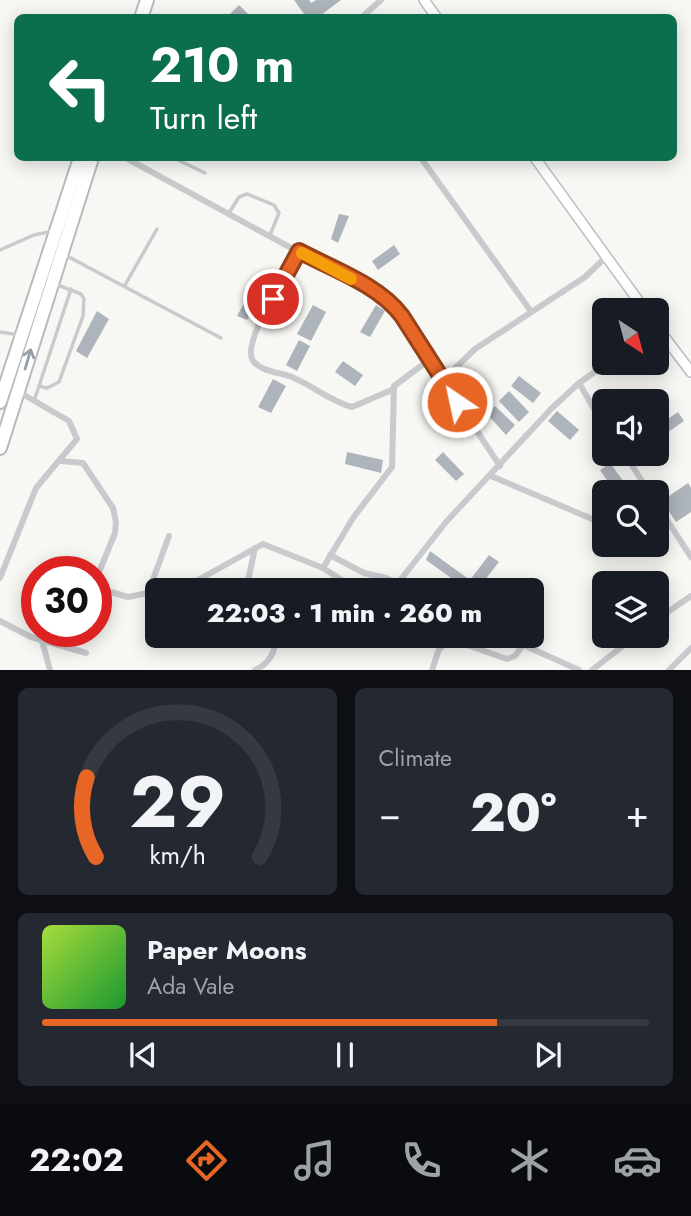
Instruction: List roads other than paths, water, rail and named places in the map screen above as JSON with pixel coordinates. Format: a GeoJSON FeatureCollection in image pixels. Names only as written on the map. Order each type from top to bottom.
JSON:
{"type":"FeatureCollection","features":[{"type":"Feature","properties":{"kind":"highway"},"geometry":{"type":"LineString","coordinates":[[0,402],[4,381],[79,161]]}},
{"type":"Feature","properties":{"kind":"highway"},"geometry":{"type":"LineString","coordinates":[[0,447],[91,161]]}},
{"type":"Feature","properties":{"kind":"street"},"geometry":{"type":"LineString","coordinates":[[365,14],[381,0]]}},
{"type":"Feature","properties":{"kind":"street"},"geometry":{"type":"LineString","coordinates":[[132,161],[392,303],[500,466]]}},
{"type":"Feature","properties":{"kind":"street"},"geometry":{"type":"LineString","coordinates":[[423,161],[530,310]]}},
{"type":"Feature","properties":{"kind":"street"},"geometry":{"type":"LineString","coordinates":[[538,161],[637,298]]}},
{"type":"Feature","properties":{"kind":"street"},"geometry":{"type":"LineString","coordinates":[[299,251],[253,334],[248,351],[252,361],[292,377],[330,399],[352,407],[394,389],[401,380],[429,360]]}},
{"type":"Feature","properties":{"kind":"street"},"geometry":{"type":"LineString","coordinates":[[443,380],[475,349],[530,310],[574,284],[607,256]]}},
{"type":"Feature","properties":{"kind":"street"},"geometry":{"type":"LineString","coordinates":[[669,344],[691,372]]}},
{"type":"Feature","properties":{"kind":"street"},"geometry":{"type":"LineString","coordinates":[[402,578],[446,523],[579,383],[592,374]]}},
{"type":"Feature","properties":{"kind":"street"},"geometry":{"type":"LineString","coordinates":[[579,383],[592,405]]}},
{"type":"Feature","properties":{"kind":"street"},"geometry":{"type":"LineString","coordinates":[[323,568],[353,518],[392,467],[394,389]]}},
{"type":"Feature","properties":{"kind":"street"},"geometry":{"type":"LineString","coordinates":[[0,578],[36,488],[43,476],[61,461],[77,439],[69,421],[19,392]]}},
{"type":"Feature","properties":{"kind":"street"},"geometry":{"type":"LineString","coordinates":[[61,461],[83,463],[113,508],[115,533],[98,570],[98,582],[104,590],[128,597],[145,594]]}},
{"type":"Feature","properties":{"kind":"street"},"geometry":{"type":"LineString","coordinates":[[491,476],[592,519]]}},
{"type":"Feature","properties":{"kind":"street"},"geometry":{"type":"LineString","coordinates":[[669,523],[691,557]]}},
{"type":"Feature","properties":{"kind":"street"},"geometry":{"type":"LineString","coordinates":[[154,578],[169,536]]}},
{"type":"Feature","properties":{"kind":"street"},"geometry":{"type":"LineString","coordinates":[[201,578],[255,548],[269,544],[323,568],[339,578]]}},
{"type":"Feature","properties":{"kind":"street"},"geometry":{"type":"LineString","coordinates":[[249,578],[255,548]]}},
{"type":"Feature","properties":{"kind":"street"},"geometry":{"type":"LineString","coordinates":[[330,555],[364,573],[381,578]]}},
{"type":"Feature","properties":{"kind":"street"},"geometry":{"type":"LineString","coordinates":[[669,611],[691,596]]}},
{"type":"Feature","properties":{"kind":"street"},"geometry":{"type":"LineString","coordinates":[[0,621],[21,631]]}},
{"type":"Feature","properties":{"kind":"street"},"geometry":{"type":"LineString","coordinates":[[43,647],[50,670]]}},
{"type":"Feature","properties":{"kind":"street"},"geometry":{"type":"LineString","coordinates":[[65,647],[86,653]]}},
{"type":"Feature","properties":{"kind":"street"},"geometry":{"type":"LineString","coordinates":[[255,670],[267,663],[273,648]]}},
{"type":"Feature","properties":{"kind":"street"},"geometry":{"type":"LineString","coordinates":[[432,670],[440,648]]}},
{"type":"Feature","properties":{"kind":"street"},"geometry":{"type":"LineString","coordinates":[[476,648],[507,659],[515,656],[521,648]]}},
{"type":"Feature","properties":{"kind":"street"},"geometry":{"type":"LineString","coordinates":[[530,648],[579,670]]}},
{"type":"Feature","properties":{"kind":"street"},"geometry":{"type":"LineString","coordinates":[[592,670],[620,648]]}},
{"type":"Feature","properties":{"kind":"street"},"geometry":{"type":"LineString","coordinates":[[669,670],[691,648]]}},
{"type":"Feature","properties":{"kind":"lane"},"geometry":{"type":"LineString","coordinates":[[180,161],[205,173]]}},
{"type":"Feature","properties":{"kind":"lane"},"geometry":{"type":"LineString","coordinates":[[229,213],[239,197],[247,194],[274,205],[279,213],[270,235]]}},
{"type":"Feature","properties":{"kind":"lane"},"geometry":{"type":"LineString","coordinates":[[125,285],[157,229]]}},
{"type":"Feature","properties":{"kind":"lane"},"geometry":{"type":"LineString","coordinates":[[0,250],[34,234],[55,231]]}},
{"type":"Feature","properties":{"kind":"lane"},"geometry":{"type":"LineString","coordinates":[[60,252],[221,338]]}},
{"type":"Feature","properties":{"kind":"lane"},"geometry":{"type":"LineString","coordinates":[[39,386],[47,388],[59,382],[83,316],[84,299],[71,289],[50,283]]}},
{"type":"Feature","properties":{"kind":"lane"},"geometry":{"type":"LineString","coordinates":[[34,401],[71,289]]}},
{"type":"Feature","properties":{"kind":"lane"},"geometry":{"type":"LineString","coordinates":[[0,332],[21,336]]}}]}
